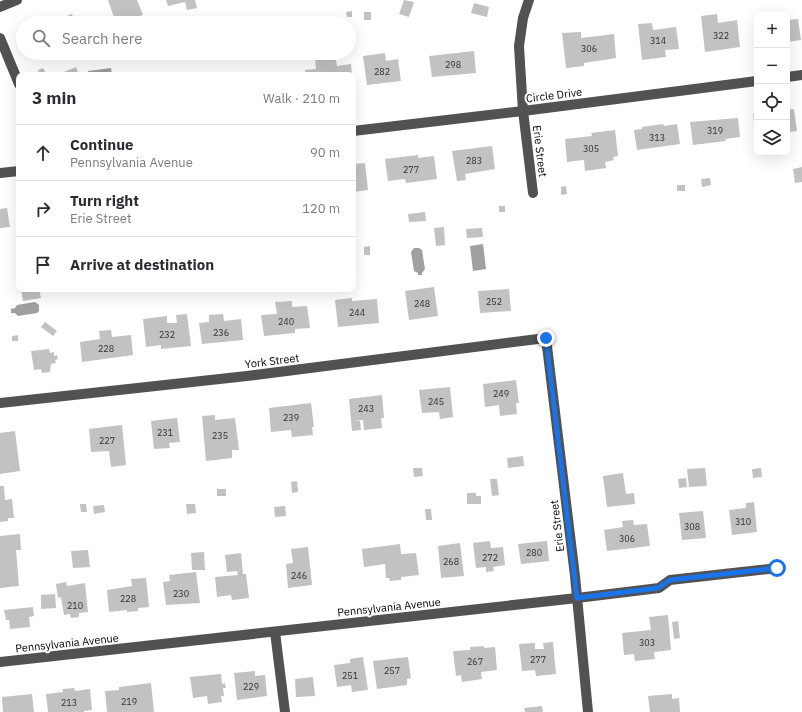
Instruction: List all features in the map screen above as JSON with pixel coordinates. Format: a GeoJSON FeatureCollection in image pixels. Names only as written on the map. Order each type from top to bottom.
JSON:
{"type":"FeatureCollection","features":[{"type":"Feature","properties":{"kind":"street"},"geometry":{"type":"LineString","coordinates":[[0,7],[17,0]]}},
{"type":"Feature","properties":{"kind":"street","name":"Erie Street"},"geometry":{"type":"LineString","coordinates":[[529,0],[523,18],[519,46],[523,112],[534,193]]}},
{"type":"Feature","properties":{"kind":"street"},"geometry":{"type":"LineString","coordinates":[[0,38],[16,74]]}},
{"type":"Feature","properties":{"kind":"street"},"geometry":{"type":"LineString","coordinates":[[790,77],[802,75]]}},
{"type":"Feature","properties":{"kind":"street","name":"Circle Drive"},"geometry":{"type":"LineString","coordinates":[[356,131],[523,112],[754,81]]}},
{"type":"Feature","properties":{"kind":"street"},"geometry":{"type":"LineString","coordinates":[[0,173],[16,170]]}},
{"type":"Feature","properties":{"kind":"street","name":"Erie Street"},"geometry":{"type":"LineString","coordinates":[[546,338],[577,598],[588,712]]}},
{"type":"Feature","properties":{"kind":"street","name":"York Street"},"geometry":{"type":"LineString","coordinates":[[0,403],[247,376],[546,338]]}},
{"type":"Feature","properties":{"kind":"street","name":"Pennsylvania Avenue"},"geometry":{"type":"LineString","coordinates":[[0,662],[577,598],[658,588],[670,580],[777,568]]}},
{"type":"Feature","properties":{"kind":"street"},"geometry":{"type":"LineString","coordinates":[[275,632],[285,712]]}},
{"type":"Feature","properties":{"kind":"shaded area"},"geometry":{"type":"Polygon","coordinates":[[[111,68],[112,72],[88,72],[111,68]]]}},
{"type":"Feature","properties":{"kind":"shaded area"},"geometry":{"type":"Polygon","coordinates":[[[483,244],[486,269],[473,271],[470,246],[483,244]]]}},
{"type":"Feature","properties":{"kind":"shaded area"},"geometry":{"type":"Polygon","coordinates":[[[414,248],[419,248],[422,250],[425,269],[422,275],[418,275],[418,273],[414,271],[411,252],[414,248]]]}},
{"type":"Feature","properties":{"kind":"shaded area"},"geometry":{"type":"Polygon","coordinates":[[[35,302],[39,305],[39,311],[37,313],[18,316],[15,313],[11,313],[11,309],[15,308],[17,305],[35,302]]]}},
{"type":"Feature","properties":{"kind":"building"},"geometry":{"type":"Polygon","coordinates":[[[108,0],[137,0],[143,15],[140,16],[114,16],[108,0]]]}},
{"type":"Feature","properties":{"kind":"building"},"geometry":{"type":"Polygon","coordinates":[[[166,0],[195,0],[197,8],[187,10],[185,2],[168,6],[166,0]]]}},
{"type":"Feature","properties":{"kind":"building"},"geometry":{"type":"Polygon","coordinates":[[[404,0],[414,2],[409,17],[399,14],[404,0]]]}},
{"type":"Feature","properties":{"kind":"building"},"geometry":{"type":"Polygon","coordinates":[[[474,3],[489,7],[487,17],[471,13],[474,3]]]}},
{"type":"Feature","properties":{"kind":"building"},"geometry":{"type":"Polygon","coordinates":[[[352,11],[352,16],[347,16],[346,12],[352,11]]]}},
{"type":"Feature","properties":{"kind":"building"},"geometry":{"type":"Polygon","coordinates":[[[364,12],[371,12],[371,20],[364,20],[364,12]]]}},
{"type":"Feature","properties":{"kind":"building"},"geometry":{"type":"Polygon","coordinates":[[[717,14],[718,23],[737,20],[740,47],[705,52],[701,16],[717,14]]]}},
{"type":"Feature","properties":{"kind":"building"},"geometry":{"type":"Polygon","coordinates":[[[798,19],[801,40],[790,42],[790,20],[798,19]]]}},
{"type":"Feature","properties":{"kind":"building"},"geometry":{"type":"Polygon","coordinates":[[[652,23],[653,30],[676,27],[679,49],[665,50],[666,57],[642,60],[638,24],[652,23]]]}},
{"type":"Feature","properties":{"kind":"building"},"geometry":{"type":"Polygon","coordinates":[[[581,32],[581,38],[614,34],[616,58],[584,63],[584,66],[566,68],[562,33],[581,32]]]}},
{"type":"Feature","properties":{"kind":"building"},"geometry":{"type":"Polygon","coordinates":[[[474,51],[476,73],[432,77],[429,56],[474,51]]]}},
{"type":"Feature","properties":{"kind":"building"},"geometry":{"type":"Polygon","coordinates":[[[385,53],[386,61],[398,59],[401,81],[367,85],[363,56],[385,53]]]}},
{"type":"Feature","properties":{"kind":"building"},"geometry":{"type":"Polygon","coordinates":[[[315,60],[336,60],[337,66],[351,64],[352,72],[305,72],[305,70],[316,69],[315,60]]]}},
{"type":"Feature","properties":{"kind":"building"},"geometry":{"type":"Polygon","coordinates":[[[76,67],[78,72],[64,72],[76,67]]]}},
{"type":"Feature","properties":{"kind":"building"},"geometry":{"type":"Polygon","coordinates":[[[43,68],[45,72],[39,72],[38,70],[43,68]]]}},
{"type":"Feature","properties":{"kind":"building"},"geometry":{"type":"Polygon","coordinates":[[[794,109],[797,131],[790,132],[790,110],[794,109]]]}},
{"type":"Feature","properties":{"kind":"building"},"geometry":{"type":"Polygon","coordinates":[[[738,118],[740,137],[725,139],[726,141],[693,145],[690,122],[738,118]]]}},
{"type":"Feature","properties":{"kind":"building"},"geometry":{"type":"Polygon","coordinates":[[[663,124],[664,126],[677,124],[680,144],[637,150],[634,130],[642,129],[642,127],[663,124]]]}},
{"type":"Feature","properties":{"kind":"building"},"geometry":{"type":"Polygon","coordinates":[[[615,130],[618,156],[613,157],[614,160],[605,162],[606,168],[585,171],[584,160],[567,162],[565,139],[592,136],[591,133],[615,130]]]}},
{"type":"Feature","properties":{"kind":"building"},"geometry":{"type":"Polygon","coordinates":[[[492,146],[495,169],[465,174],[466,180],[457,181],[452,151],[492,146]]]}},
{"type":"Feature","properties":{"kind":"building"},"geometry":{"type":"Polygon","coordinates":[[[418,155],[418,158],[434,156],[437,179],[406,183],[405,179],[388,181],[385,159],[418,155]]]}},
{"type":"Feature","properties":{"kind":"building"},"geometry":{"type":"Polygon","coordinates":[[[365,163],[368,190],[356,192],[356,164],[365,163]]]}},
{"type":"Feature","properties":{"kind":"building"},"geometry":{"type":"Polygon","coordinates":[[[802,167],[802,182],[795,183],[793,169],[802,167]]]}},
{"type":"Feature","properties":{"kind":"building"},"geometry":{"type":"Polygon","coordinates":[[[710,178],[711,185],[702,187],[701,179],[710,178]]]}},
{"type":"Feature","properties":{"kind":"building"},"geometry":{"type":"Polygon","coordinates":[[[677,185],[685,185],[685,191],[677,191],[677,185]]]}},
{"type":"Feature","properties":{"kind":"building"},"geometry":{"type":"Polygon","coordinates":[[[566,186],[567,194],[561,195],[561,187],[566,186]]]}},
{"type":"Feature","properties":{"kind":"building"},"geometry":{"type":"Polygon","coordinates":[[[499,206],[505,206],[505,212],[499,212],[499,206]]]}},
{"type":"Feature","properties":{"kind":"building"},"geometry":{"type":"Polygon","coordinates":[[[7,208],[10,227],[0,228],[0,209],[7,208]]]}},
{"type":"Feature","properties":{"kind":"building"},"geometry":{"type":"Polygon","coordinates":[[[425,212],[426,221],[409,222],[408,214],[425,212]]]}},
{"type":"Feature","properties":{"kind":"building"},"geometry":{"type":"Polygon","coordinates":[[[444,227],[445,245],[436,246],[434,228],[444,227]]]}},
{"type":"Feature","properties":{"kind":"building"},"geometry":{"type":"Polygon","coordinates":[[[482,228],[483,237],[467,238],[466,229],[482,228]]]}},
{"type":"Feature","properties":{"kind":"building"},"geometry":{"type":"Polygon","coordinates":[[[370,246],[370,255],[364,255],[364,247],[370,246]]]}},
{"type":"Feature","properties":{"kind":"building"},"geometry":{"type":"Polygon","coordinates":[[[434,287],[438,316],[409,320],[405,291],[434,287]]]}},
{"type":"Feature","properties":{"kind":"building"},"geometry":{"type":"Polygon","coordinates":[[[509,289],[511,311],[480,313],[478,291],[509,289]]]}},
{"type":"Feature","properties":{"kind":"building"},"geometry":{"type":"Polygon","coordinates":[[[22,292],[40,292],[41,298],[23,301],[22,292]]]}},
{"type":"Feature","properties":{"kind":"building"},"geometry":{"type":"Polygon","coordinates":[[[352,298],[352,301],[377,299],[379,323],[338,327],[335,300],[352,298]]]}},
{"type":"Feature","properties":{"kind":"building"},"geometry":{"type":"Polygon","coordinates":[[[292,301],[292,307],[307,306],[310,328],[295,329],[295,333],[264,336],[261,315],[277,314],[275,302],[292,301]]]}},
{"type":"Feature","properties":{"kind":"building"},"geometry":{"type":"Polygon","coordinates":[[[187,314],[191,346],[161,349],[161,345],[146,347],[143,319],[167,316],[167,323],[177,323],[176,315],[187,314]]]}},
{"type":"Feature","properties":{"kind":"building"},"geometry":{"type":"Polygon","coordinates":[[[223,314],[224,321],[241,319],[243,340],[202,344],[199,323],[209,322],[209,315],[223,314]]]}},
{"type":"Feature","properties":{"kind":"building"},"geometry":{"type":"Polygon","coordinates":[[[45,322],[57,331],[53,336],[41,327],[45,322]]]}},
{"type":"Feature","properties":{"kind":"building"},"geometry":{"type":"Polygon","coordinates":[[[111,330],[112,337],[131,335],[133,355],[82,362],[80,342],[100,339],[99,331],[111,330]]]}},
{"type":"Feature","properties":{"kind":"building"},"geometry":{"type":"Polygon","coordinates":[[[18,335],[18,341],[12,341],[12,336],[18,335]]]}},
{"type":"Feature","properties":{"kind":"building"},"geometry":{"type":"Polygon","coordinates":[[[49,349],[50,353],[54,352],[54,356],[57,355],[58,359],[55,360],[56,363],[51,364],[50,372],[42,373],[41,369],[34,370],[31,351],[49,349]]]}},
{"type":"Feature","properties":{"kind":"building"},"geometry":{"type":"Polygon","coordinates":[[[516,380],[519,403],[516,403],[517,414],[500,416],[499,405],[485,407],[483,384],[516,380]]]}},
{"type":"Feature","properties":{"kind":"building"},"geometry":{"type":"Polygon","coordinates":[[[450,387],[453,417],[440,419],[439,412],[422,413],[419,390],[450,387]]]}},
{"type":"Feature","properties":{"kind":"building"},"geometry":{"type":"Polygon","coordinates":[[[382,395],[384,418],[381,418],[382,428],[364,430],[363,420],[355,421],[360,421],[361,430],[352,431],[349,399],[382,395]]]}},
{"type":"Feature","properties":{"kind":"building"},"geometry":{"type":"Polygon","coordinates":[[[311,403],[314,427],[312,427],[313,435],[292,437],[291,430],[271,432],[269,408],[311,403]]]}},
{"type":"Feature","properties":{"kind":"building"},"geometry":{"type":"Polygon","coordinates":[[[215,415],[215,420],[235,418],[239,450],[232,450],[232,458],[206,461],[202,416],[215,415]]]}},
{"type":"Feature","properties":{"kind":"building"},"geometry":{"type":"Polygon","coordinates":[[[177,418],[180,442],[169,443],[170,448],[154,449],[151,421],[177,418]]]}},
{"type":"Feature","properties":{"kind":"building"},"geometry":{"type":"Polygon","coordinates":[[[122,425],[126,465],[111,467],[109,451],[91,452],[89,429],[122,425]]]}},
{"type":"Feature","properties":{"kind":"building"},"geometry":{"type":"Polygon","coordinates":[[[15,431],[20,471],[0,474],[0,433],[15,431]]]}},
{"type":"Feature","properties":{"kind":"building"},"geometry":{"type":"Polygon","coordinates":[[[523,456],[524,466],[508,468],[507,458],[523,456]]]}},
{"type":"Feature","properties":{"kind":"building"},"geometry":{"type":"Polygon","coordinates":[[[413,468],[422,468],[423,476],[414,477],[413,468]]]}},
{"type":"Feature","properties":{"kind":"building"},"geometry":{"type":"Polygon","coordinates":[[[705,468],[707,486],[689,487],[687,469],[705,468]]]}},
{"type":"Feature","properties":{"kind":"building"},"geometry":{"type":"Polygon","coordinates":[[[761,468],[762,477],[753,478],[752,469],[761,468]]]}},
{"type":"Feature","properties":{"kind":"building"},"geometry":{"type":"Polygon","coordinates":[[[623,473],[626,494],[634,493],[635,504],[607,507],[603,476],[623,473]]]}},
{"type":"Feature","properties":{"kind":"building"},"geometry":{"type":"Polygon","coordinates":[[[686,478],[687,487],[679,488],[678,479],[686,478]]]}},
{"type":"Feature","properties":{"kind":"building"},"geometry":{"type":"Polygon","coordinates":[[[490,479],[497,479],[499,495],[492,496],[490,479]]]}},
{"type":"Feature","properties":{"kind":"building"},"geometry":{"type":"Polygon","coordinates":[[[297,481],[298,492],[292,493],[291,482],[297,481]]]}},
{"type":"Feature","properties":{"kind":"building"},"geometry":{"type":"Polygon","coordinates":[[[0,486],[4,486],[5,500],[12,499],[14,518],[8,518],[8,521],[0,522],[0,486]]]}},
{"type":"Feature","properties":{"kind":"building"},"geometry":{"type":"Polygon","coordinates":[[[217,489],[226,489],[226,496],[217,496],[217,489]]]}},
{"type":"Feature","properties":{"kind":"building"},"geometry":{"type":"Polygon","coordinates":[[[467,493],[476,493],[476,496],[481,496],[481,504],[467,504],[467,493]]]}},
{"type":"Feature","properties":{"kind":"building"},"geometry":{"type":"Polygon","coordinates":[[[754,502],[757,532],[732,535],[729,510],[746,508],[746,503],[754,502]]]}},
{"type":"Feature","properties":{"kind":"building"},"geometry":{"type":"Polygon","coordinates":[[[80,504],[86,504],[87,512],[81,512],[80,504]]]}},
{"type":"Feature","properties":{"kind":"building"},"geometry":{"type":"Polygon","coordinates":[[[186,504],[195,504],[196,513],[187,514],[186,504]]]}},
{"type":"Feature","properties":{"kind":"building"},"geometry":{"type":"Polygon","coordinates":[[[104,505],[105,512],[94,514],[93,506],[104,505]]]}},
{"type":"Feature","properties":{"kind":"building"},"geometry":{"type":"Polygon","coordinates":[[[285,506],[286,516],[275,517],[274,507],[285,506]]]}},
{"type":"Feature","properties":{"kind":"building"},"geometry":{"type":"Polygon","coordinates":[[[425,509],[431,509],[432,520],[426,520],[425,509]]]}},
{"type":"Feature","properties":{"kind":"building"},"geometry":{"type":"Polygon","coordinates":[[[703,511],[706,538],[682,540],[679,513],[703,511]]]}},
{"type":"Feature","properties":{"kind":"building"},"geometry":{"type":"Polygon","coordinates":[[[633,520],[634,525],[647,524],[650,546],[607,551],[604,530],[623,527],[622,521],[633,520]]]}},
{"type":"Feature","properties":{"kind":"building"},"geometry":{"type":"Polygon","coordinates":[[[20,534],[21,550],[16,550],[19,586],[0,588],[0,536],[20,534]]]}},
{"type":"Feature","properties":{"kind":"building"},"geometry":{"type":"Polygon","coordinates":[[[490,541],[491,548],[503,547],[505,565],[493,567],[494,571],[486,572],[486,567],[476,568],[473,543],[490,541]]]}},
{"type":"Feature","properties":{"kind":"building"},"geometry":{"type":"Polygon","coordinates":[[[547,541],[549,561],[521,564],[518,544],[547,541]]]}},
{"type":"Feature","properties":{"kind":"building"},"geometry":{"type":"Polygon","coordinates":[[[460,543],[464,576],[441,578],[438,546],[460,543]]]}},
{"type":"Feature","properties":{"kind":"building"},"geometry":{"type":"Polygon","coordinates":[[[400,544],[401,554],[416,553],[419,575],[401,577],[401,580],[390,581],[389,578],[386,578],[385,564],[364,567],[362,549],[400,544]]]}},
{"type":"Feature","properties":{"kind":"building"},"geometry":{"type":"Polygon","coordinates":[[[308,547],[312,585],[288,588],[286,564],[293,563],[291,549],[308,547]]]}},
{"type":"Feature","properties":{"kind":"building"},"geometry":{"type":"Polygon","coordinates":[[[88,550],[90,567],[73,568],[71,551],[88,550]]]}},
{"type":"Feature","properties":{"kind":"building"},"geometry":{"type":"Polygon","coordinates":[[[204,552],[205,570],[192,570],[191,553],[204,552]]]}},
{"type":"Feature","properties":{"kind":"building"},"geometry":{"type":"Polygon","coordinates":[[[241,553],[243,574],[246,574],[249,598],[232,600],[231,595],[217,597],[215,577],[238,575],[237,571],[227,572],[225,555],[241,553]]]}},
{"type":"Feature","properties":{"kind":"building"},"geometry":{"type":"Polygon","coordinates":[[[196,572],[200,603],[166,605],[163,582],[170,581],[169,575],[196,572]]]}},
{"type":"Feature","properties":{"kind":"building"},"geometry":{"type":"Polygon","coordinates":[[[146,578],[149,607],[138,608],[138,611],[127,612],[127,610],[109,612],[107,590],[132,586],[131,579],[146,578]]]}},
{"type":"Feature","properties":{"kind":"building"},"geometry":{"type":"Polygon","coordinates":[[[66,582],[67,586],[85,583],[88,612],[79,613],[79,617],[71,618],[70,614],[64,615],[61,597],[58,598],[56,584],[66,582]]]}},
{"type":"Feature","properties":{"kind":"building"},"geometry":{"type":"Polygon","coordinates":[[[55,594],[56,608],[41,609],[41,595],[55,594]]]}},
{"type":"Feature","properties":{"kind":"building"},"geometry":{"type":"Polygon","coordinates":[[[33,607],[34,616],[29,617],[30,627],[10,629],[9,620],[6,620],[4,610],[33,607]]]}},
{"type":"Feature","properties":{"kind":"building"},"geometry":{"type":"Polygon","coordinates":[[[668,615],[671,650],[654,652],[655,659],[635,661],[634,654],[624,655],[622,633],[651,630],[649,617],[668,615]]]}},
{"type":"Feature","properties":{"kind":"building"},"geometry":{"type":"Polygon","coordinates":[[[678,621],[680,638],[674,639],[672,622],[678,621]]]}},
{"type":"Feature","properties":{"kind":"building"},"geometry":{"type":"Polygon","coordinates":[[[553,642],[556,674],[536,676],[535,670],[522,671],[519,644],[535,643],[535,649],[544,649],[543,643],[553,642]]]}},
{"type":"Feature","properties":{"kind":"building"},"geometry":{"type":"Polygon","coordinates":[[[484,646],[484,648],[495,647],[497,670],[481,672],[482,679],[462,682],[461,675],[456,676],[453,651],[470,650],[470,647],[484,646]]]}},
{"type":"Feature","properties":{"kind":"building"},"geometry":{"type":"Polygon","coordinates":[[[363,657],[368,690],[352,692],[351,685],[337,687],[334,665],[350,663],[350,659],[363,657]]]}},
{"type":"Feature","properties":{"kind":"building"},"geometry":{"type":"Polygon","coordinates":[[[408,657],[411,678],[407,679],[407,685],[377,689],[373,661],[408,657]]]}},
{"type":"Feature","properties":{"kind":"building"},"geometry":{"type":"Polygon","coordinates":[[[255,671],[255,676],[265,675],[267,696],[237,700],[234,673],[255,671]]]}},
{"type":"Feature","properties":{"kind":"building"},"geometry":{"type":"Polygon","coordinates":[[[221,674],[222,684],[225,683],[226,688],[223,688],[224,696],[221,696],[222,702],[208,704],[207,696],[193,698],[190,677],[221,674]]]}},
{"type":"Feature","properties":{"kind":"building"},"geometry":{"type":"Polygon","coordinates":[[[313,677],[315,696],[296,697],[295,679],[313,677]]]}},
{"type":"Feature","properties":{"kind":"building"},"geometry":{"type":"Polygon","coordinates":[[[151,683],[154,712],[107,712],[105,691],[119,690],[119,687],[151,683]]]}},
{"type":"Feature","properties":{"kind":"building"},"geometry":{"type":"Polygon","coordinates":[[[74,688],[75,691],[90,689],[92,710],[84,712],[48,712],[46,694],[63,692],[63,689],[74,688]]]}},
{"type":"Feature","properties":{"kind":"building"},"geometry":{"type":"Polygon","coordinates":[[[32,694],[34,712],[3,712],[2,697],[32,694]]]}},
{"type":"Feature","properties":{"kind":"building"},"geometry":{"type":"Polygon","coordinates":[[[672,694],[672,699],[679,698],[680,712],[650,712],[648,696],[672,694]]]}},
{"type":"Feature","properties":{"kind":"building"},"geometry":{"type":"Polygon","coordinates":[[[542,706],[543,712],[525,712],[524,708],[542,706]]]}},
{"type":"Feature","properties":{"kind":"route"},"geometry":{"type":"LineString","coordinates":[[546,338],[577,598],[658,588],[670,580],[777,568]]}}]}
